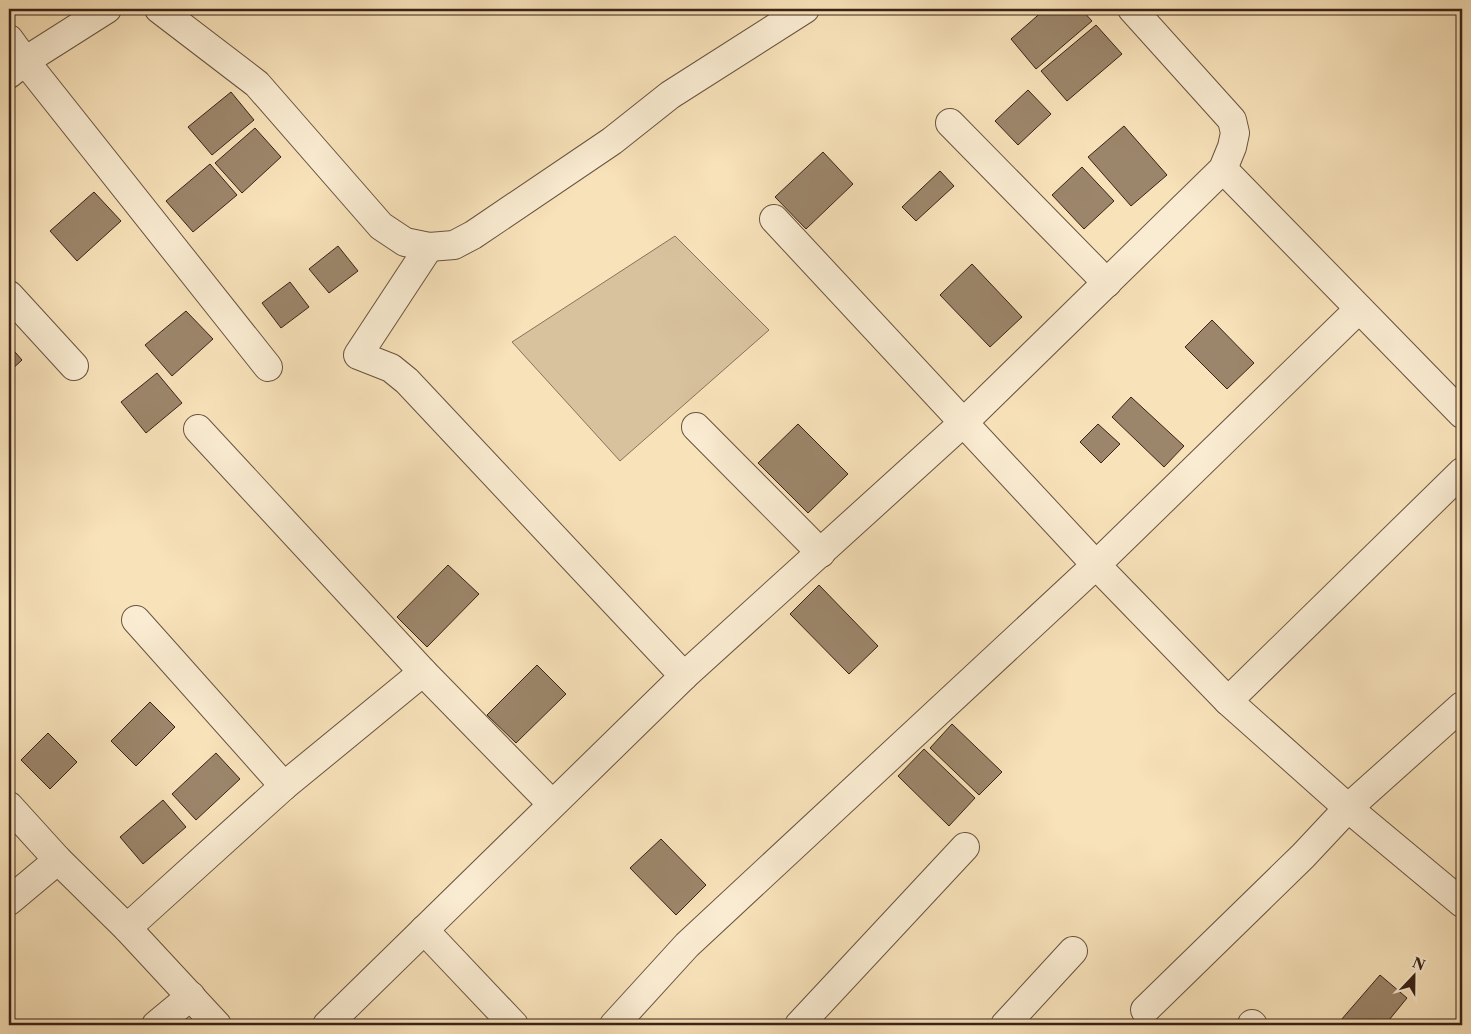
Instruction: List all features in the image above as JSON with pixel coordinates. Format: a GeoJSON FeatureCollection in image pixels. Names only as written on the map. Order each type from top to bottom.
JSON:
{"type":"FeatureCollection","features":[{"type":"Feature","properties":{"kind":"street"},"geometry":{"type":"LineString","coordinates":[[17,68],[107,9]]}},
{"type":"Feature","properties":{"kind":"street"},"geometry":{"type":"LineString","coordinates":[[159,9],[257,84],[381,226],[405,242],[429,247],[454,245],[473,235],[612,141],[670,95],[806,9]]}},
{"type":"Feature","properties":{"kind":"street"},"geometry":{"type":"LineString","coordinates":[[327,1025],[684,676],[964,422],[1223,168],[1232,147],[1235,133],[1232,120],[1132,9]]}},
{"type":"Feature","properties":{"kind":"street"},"geometry":{"type":"LineString","coordinates":[[9,39],[17,68],[268,367]]}},
{"type":"Feature","properties":{"kind":"street"},"geometry":{"type":"LineString","coordinates":[[950,123],[1107,283]]}},
{"type":"Feature","properties":{"kind":"street"},"geometry":{"type":"LineString","coordinates":[[1223,168],[1462,414]]}},
{"type":"Feature","properties":{"kind":"street"},"geometry":{"type":"LineString","coordinates":[[774,219],[1096,564],[1228,701],[1348,808],[1462,903]]}},
{"type":"Feature","properties":{"kind":"street"},"geometry":{"type":"LineString","coordinates":[[429,247],[358,355],[391,368],[407,381],[684,676]]}},
{"type":"Feature","properties":{"kind":"street"},"geometry":{"type":"LineString","coordinates":[[9,295],[74,366]]}},
{"type":"Feature","properties":{"kind":"street"},"geometry":{"type":"LineString","coordinates":[[614,1025],[686,946],[1096,564],[1359,309]]}},
{"type":"Feature","properties":{"kind":"street"},"geometry":{"type":"LineString","coordinates":[[696,427],[821,553]]}},
{"type":"Feature","properties":{"kind":"street"},"geometry":{"type":"LineString","coordinates":[[198,429],[423,672],[552,804]]}},
{"type":"Feature","properties":{"kind":"street"},"geometry":{"type":"LineString","coordinates":[[1228,701],[1462,472]]}},
{"type":"Feature","properties":{"kind":"street"},"geometry":{"type":"LineString","coordinates":[[136,620],[284,786]]}},
{"type":"Feature","properties":{"kind":"street"},"geometry":{"type":"LineString","coordinates":[[127,928],[284,786],[423,672]]}},
{"type":"Feature","properties":{"kind":"street"},"geometry":{"type":"LineString","coordinates":[[1145,1010],[1302,856],[1348,808],[1462,706]]}},
{"type":"Feature","properties":{"kind":"street"},"geometry":{"type":"LineString","coordinates":[[9,806],[58,860],[127,928],[217,1025]]}},
{"type":"Feature","properties":{"kind":"street"},"geometry":{"type":"LineString","coordinates":[[799,1025],[965,847]]}},
{"type":"Feature","properties":{"kind":"street"},"geometry":{"type":"LineString","coordinates":[[9,901],[58,860]]}},
{"type":"Feature","properties":{"kind":"street"},"geometry":{"type":"LineString","coordinates":[[424,930],[514,1025]]}},
{"type":"Feature","properties":{"kind":"street"},"geometry":{"type":"LineString","coordinates":[[1005,1025],[1073,950]]}},
{"type":"Feature","properties":{"kind":"street"},"geometry":{"type":"LineString","coordinates":[[156,1025],[191,996]]}},
{"type":"Feature","properties":{"kind":"shaded area"},"geometry":{"type":"Polygon","coordinates":[[[675,236],[769,330],[620,461],[512,342],[675,236]]]}},
{"type":"Feature","properties":{"kind":"building"},"geometry":{"type":"Polygon","coordinates":[[[1045,9],[1081,9],[1092,21],[1036,69],[1011,39],[1045,9]]]}},
{"type":"Feature","properties":{"kind":"building"},"geometry":{"type":"Polygon","coordinates":[[[1096,25],[1122,54],[1067,101],[1041,71],[1096,25]]]}},
{"type":"Feature","properties":{"kind":"building"},"geometry":{"type":"Polygon","coordinates":[[[1028,90],[1051,114],[1018,145],[995,121],[1028,90]]]}},
{"type":"Feature","properties":{"kind":"building"},"geometry":{"type":"Polygon","coordinates":[[[231,92],[254,120],[212,155],[188,127],[231,92]]]}},
{"type":"Feature","properties":{"kind":"building"},"geometry":{"type":"Polygon","coordinates":[[[1124,126],[1167,175],[1131,206],[1088,157],[1124,126]]]}},
{"type":"Feature","properties":{"kind":"building"},"geometry":{"type":"Polygon","coordinates":[[[255,128],[281,157],[242,193],[215,163],[255,128]]]}},
{"type":"Feature","properties":{"kind":"building"},"geometry":{"type":"Polygon","coordinates":[[[823,152],[853,184],[806,229],[775,197],[823,152]]]}},
{"type":"Feature","properties":{"kind":"building"},"geometry":{"type":"Polygon","coordinates":[[[210,164],[237,195],[193,232],[166,201],[210,164]]]}},
{"type":"Feature","properties":{"kind":"building"},"geometry":{"type":"Polygon","coordinates":[[[1082,167],[1114,201],[1084,229],[1052,195],[1082,167]]]}},
{"type":"Feature","properties":{"kind":"building"},"geometry":{"type":"Polygon","coordinates":[[[940,171],[954,186],[916,221],[902,207],[940,171]]]}},
{"type":"Feature","properties":{"kind":"building"},"geometry":{"type":"Polygon","coordinates":[[[94,192],[121,221],[77,261],[50,231],[94,192]]]}},
{"type":"Feature","properties":{"kind":"building"},"geometry":{"type":"Polygon","coordinates":[[[338,246],[358,271],[329,293],[309,269],[338,246]]]}},
{"type":"Feature","properties":{"kind":"building"},"geometry":{"type":"Polygon","coordinates":[[[972,264],[1022,317],[990,347],[940,295],[972,264]]]}},
{"type":"Feature","properties":{"kind":"building"},"geometry":{"type":"Polygon","coordinates":[[[290,282],[309,307],[281,328],[262,303],[290,282]]]}},
{"type":"Feature","properties":{"kind":"building"},"geometry":{"type":"Polygon","coordinates":[[[186,311],[213,339],[172,376],[145,345],[186,311]]]}},
{"type":"Feature","properties":{"kind":"building"},"geometry":{"type":"Polygon","coordinates":[[[1212,320],[1254,363],[1227,389],[1185,347],[1212,320]]]}},
{"type":"Feature","properties":{"kind":"building"},"geometry":{"type":"Polygon","coordinates":[[[9,345],[22,360],[9,372],[9,345]]]}},
{"type":"Feature","properties":{"kind":"building"},"geometry":{"type":"Polygon","coordinates":[[[157,373],[182,403],[146,433],[121,402],[157,373]]]}},
{"type":"Feature","properties":{"kind":"building"},"geometry":{"type":"Polygon","coordinates":[[[1131,397],[1184,446],[1164,467],[1112,417],[1131,397]]]}},
{"type":"Feature","properties":{"kind":"building"},"geometry":{"type":"Polygon","coordinates":[[[798,424],[848,474],[808,513],[758,463],[798,424]]]}},
{"type":"Feature","properties":{"kind":"building"},"geometry":{"type":"Polygon","coordinates":[[[1098,424],[1120,444],[1101,463],[1080,442],[1098,424]]]}},
{"type":"Feature","properties":{"kind":"building"},"geometry":{"type":"Polygon","coordinates":[[[448,565],[479,594],[427,647],[397,617],[448,565]]]}},
{"type":"Feature","properties":{"kind":"building"},"geometry":{"type":"Polygon","coordinates":[[[819,585],[878,646],[849,674],[790,614],[819,585]]]}},
{"type":"Feature","properties":{"kind":"building"},"geometry":{"type":"Polygon","coordinates":[[[537,665],[566,694],[516,743],[487,715],[537,665]]]}},
{"type":"Feature","properties":{"kind":"building"},"geometry":{"type":"Polygon","coordinates":[[[150,702],[175,727],[136,766],[111,741],[150,702]]]}},
{"type":"Feature","properties":{"kind":"building"},"geometry":{"type":"Polygon","coordinates":[[[952,724],[1002,772],[979,795],[930,748],[952,724]]]}},
{"type":"Feature","properties":{"kind":"building"},"geometry":{"type":"Polygon","coordinates":[[[48,733],[77,762],[50,789],[21,760],[48,733]]]}},
{"type":"Feature","properties":{"kind":"building"},"geometry":{"type":"Polygon","coordinates":[[[924,749],[975,798],[949,826],[898,776],[924,749]]]}},
{"type":"Feature","properties":{"kind":"building"},"geometry":{"type":"Polygon","coordinates":[[[216,753],[240,779],[196,820],[172,794],[216,753]]]}},
{"type":"Feature","properties":{"kind":"building"},"geometry":{"type":"Polygon","coordinates":[[[163,800],[186,827],[143,864],[120,837],[163,800]]]}},
{"type":"Feature","properties":{"kind":"building"},"geometry":{"type":"Polygon","coordinates":[[[661,839],[706,885],[676,915],[630,868],[661,839]]]}},
{"type":"Feature","properties":{"kind":"building"},"geometry":{"type":"Polygon","coordinates":[[[1380,975],[1407,998],[1385,1025],[1348,1025],[1341,1020],[1380,975]]]}}]}
